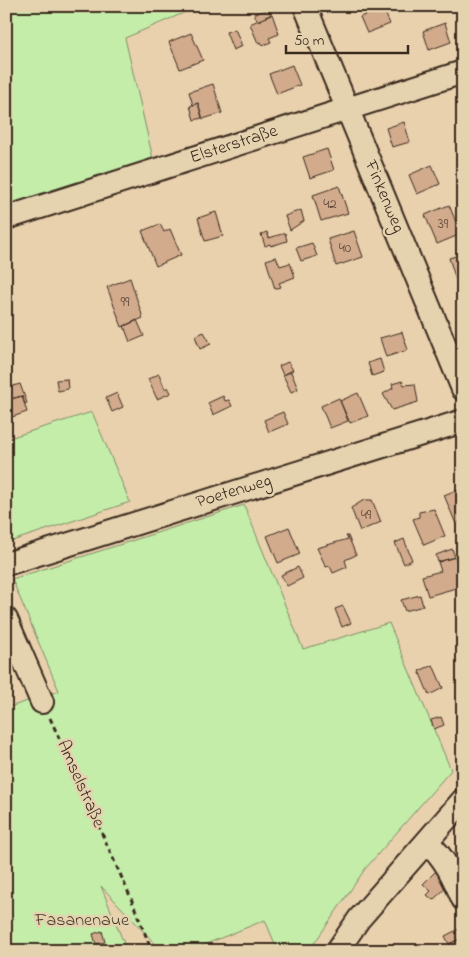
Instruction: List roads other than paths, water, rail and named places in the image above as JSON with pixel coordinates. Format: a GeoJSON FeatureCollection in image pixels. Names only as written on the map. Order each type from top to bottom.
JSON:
{"type":"FeatureCollection","features":[{"type":"Feature","properties":{"kind":"street","name":"Finkenweg"},"geometry":{"type":"LineString","coordinates":[[305,6],[463,388]]}},
{"type":"Feature","properties":{"kind":"street","name":"Elsterstraße"},"geometry":{"type":"LineString","coordinates":[[6,218],[463,72]]}},
{"type":"Feature","properties":{"kind":"street","name":"Poetenweg"},"geometry":{"type":"LineString","coordinates":[[6,564],[463,421]]}},
{"type":"Feature","properties":{"kind":"street"},"geometry":{"type":"LineString","coordinates":[[6,619],[42,702]]}},
{"type":"Feature","properties":{"kind":"street"},"geometry":{"type":"LineString","coordinates":[[337,951],[359,919],[463,800]]}},
{"type":"Feature","properties":{"kind":"street"},"geometry":{"type":"LineString","coordinates":[[426,842],[438,852],[448,865],[463,899]]}},
{"type":"Feature","properties":{"kind":"park label","name":"Fasanenaue"},"geometry":{"type":"Point","coordinates":[82,921]}}]}
